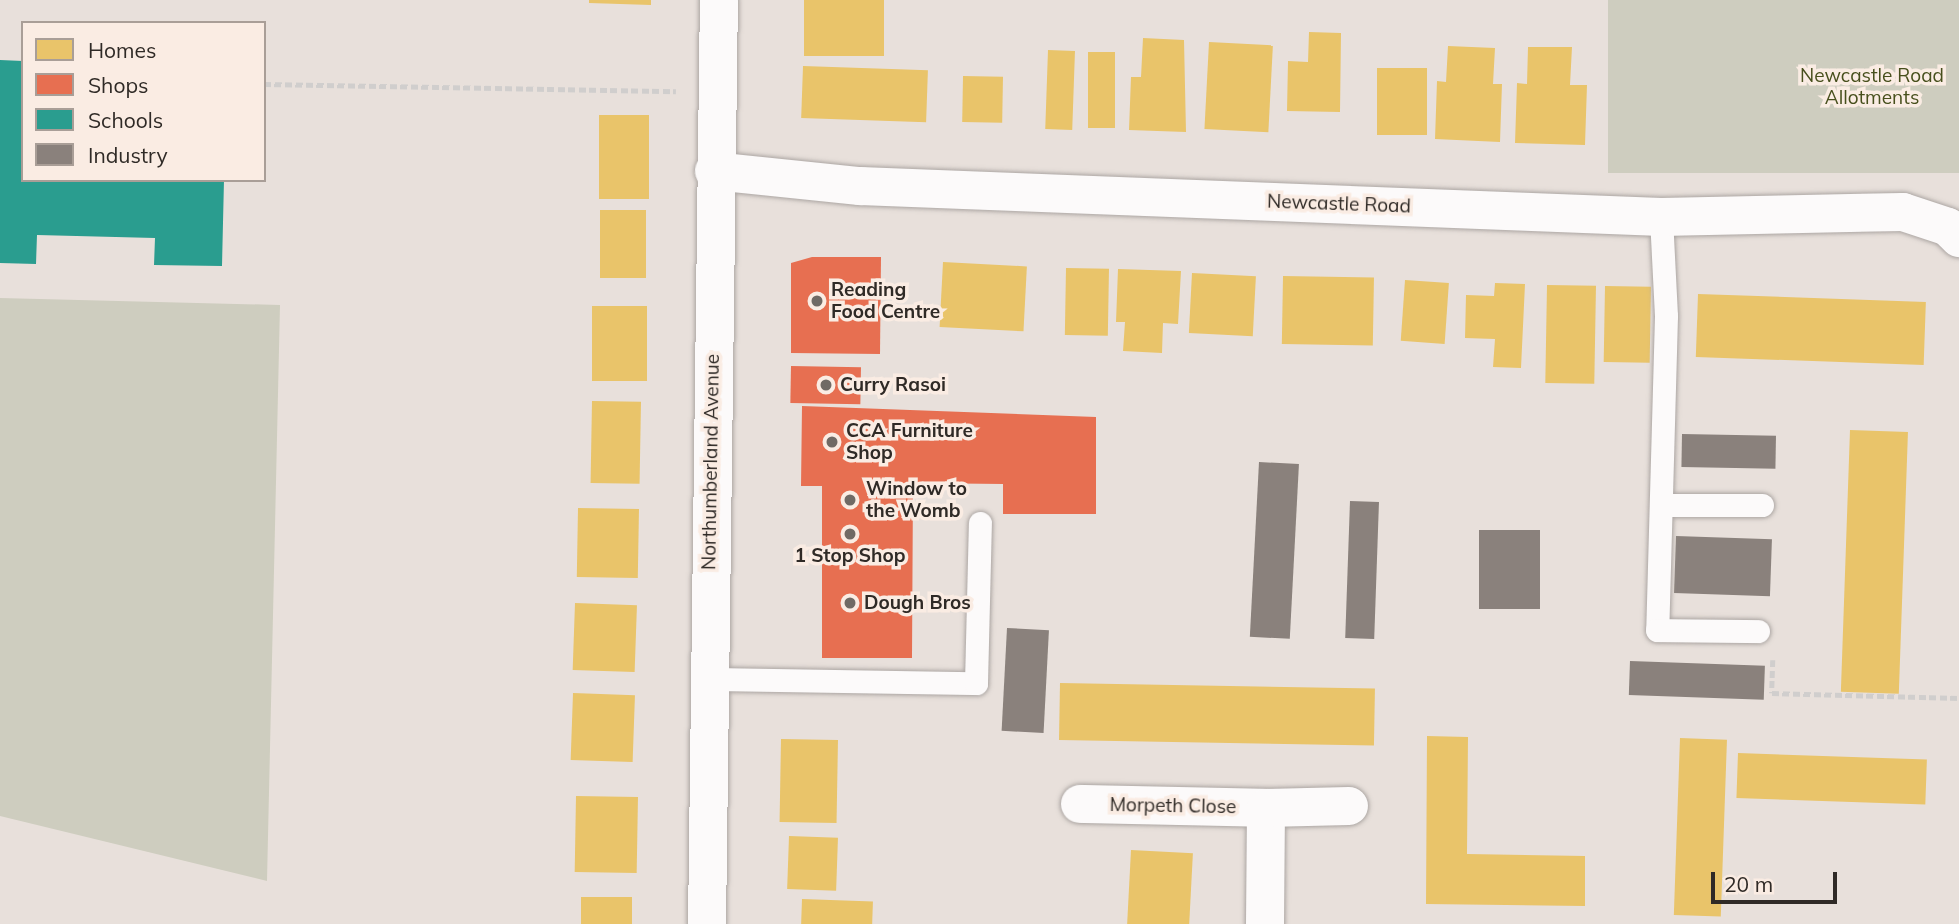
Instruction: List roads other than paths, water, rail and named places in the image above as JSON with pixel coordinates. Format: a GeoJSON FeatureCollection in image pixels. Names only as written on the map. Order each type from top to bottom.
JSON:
{"type":"FeatureCollection","features":[{"type":"Feature","properties":{"kind":"street","name":"Northumberland Avenue"},"geometry":{"type":"LineString","coordinates":[[707,924],[714,171],[719,0]]}},
{"type":"Feature","properties":{"kind":"street","name":"Newcastle Road"},"geometry":{"type":"LineString","coordinates":[[714,171],[860,186],[1661,217],[1903,212],[1948,227],[1959,238]]}},
{"type":"Feature","properties":{"kind":"street","name":"Morpeth Close"},"geometry":{"type":"LineString","coordinates":[[1080,804],[1266,808],[1349,806]]}},
{"type":"Feature","properties":{"kind":"street"},"geometry":{"type":"LineString","coordinates":[[1265,924],[1266,808]]}},
{"type":"Feature","properties":{"kind":"lane"},"geometry":{"type":"LineString","coordinates":[[1661,217],[1661,505],[1657,631],[1758,631]]}},
{"type":"Feature","properties":{"kind":"lane"},"geometry":{"type":"LineString","coordinates":[[1661,505],[1762,505]]}},
{"type":"Feature","properties":{"kind":"lane"},"geometry":{"type":"LineString","coordinates":[[709,680],[976,683],[980,523]]}},
{"type":"Feature","properties":{"kind":"place","name":"Reading Food Centre"},"geometry":{"type":"Point","coordinates":[817,301]}},
{"type":"Feature","properties":{"kind":"place","name":"Curry Rasoi"},"geometry":{"type":"Point","coordinates":[826,385]}},
{"type":"Feature","properties":{"kind":"place","name":"CCA Furniture Shop"},"geometry":{"type":"Point","coordinates":[832,442]}},
{"type":"Feature","properties":{"kind":"place","name":"Window to the Womb"},"geometry":{"type":"Point","coordinates":[850,500]}},
{"type":"Feature","properties":{"kind":"place","name":"1 Stop Shop"},"geometry":{"type":"Point","coordinates":[850,534]}},
{"type":"Feature","properties":{"kind":"place","name":"Dough Bros"},"geometry":{"type":"Point","coordinates":[850,603]}},
{"type":"Feature","properties":{"kind":"park label","name":"Newcastle Road Allotments"},"geometry":{"type":"Point","coordinates":[1872,87]}}]}
